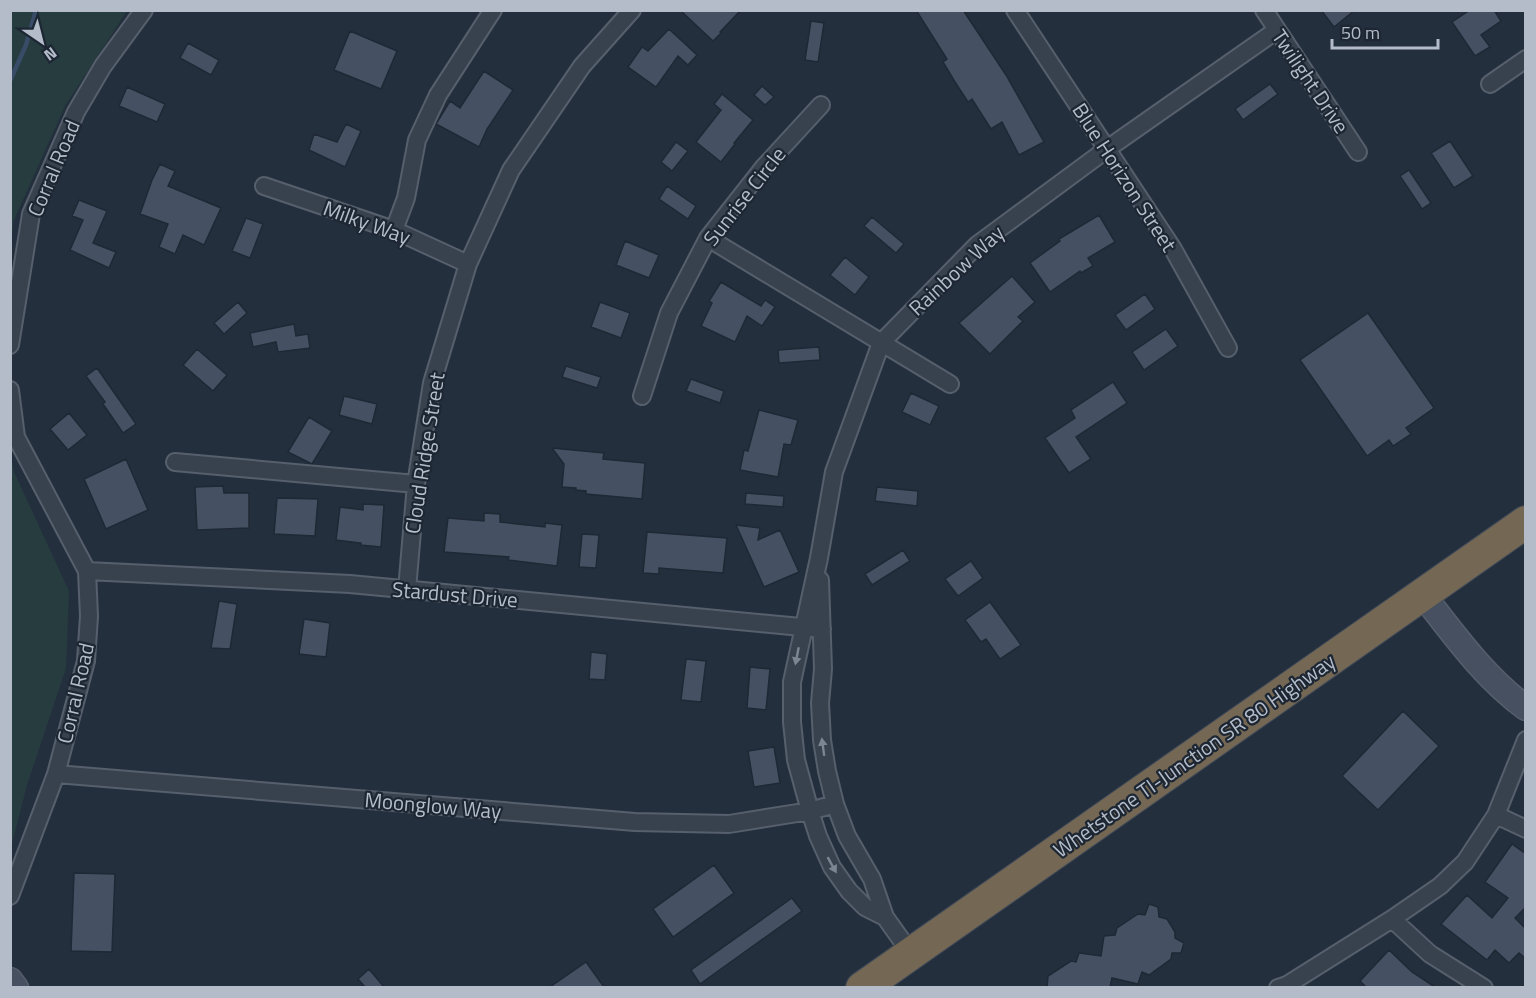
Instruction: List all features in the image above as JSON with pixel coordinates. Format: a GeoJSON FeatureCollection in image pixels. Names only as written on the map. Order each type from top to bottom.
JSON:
{"type":"FeatureCollection","features":[{"type":"Feature","properties":{"kind":"highway","name":"Whetstone TI-Junction SR 80 Highway"},"geometry":{"type":"LineString","coordinates":[[862,987],[1526,522]]}},
{"type":"Feature","properties":{"kind":"street","name":"Corral Road"},"geometry":{"type":"LineString","coordinates":[[10,345],[31,214],[76,112],[103,66],[144,10]]}},
{"type":"Feature","properties":{"kind":"street"},"geometry":{"type":"LineString","coordinates":[[393,230],[406,198],[417,140],[438,95],[493,10]]}},
{"type":"Feature","properties":{"kind":"street","name":"Cloud Ridge Street"},"geometry":{"type":"LineString","coordinates":[[407,590],[416,484],[432,383],[468,264],[511,170],[582,66],[632,10]]}},
{"type":"Feature","properties":{"kind":"street","name":"Blue Horizon Street"},"geometry":{"type":"LineString","coordinates":[[1015,10],[1173,249],[1228,348]]}},
{"type":"Feature","properties":{"kind":"street","name":"Twilight Drive"},"geometry":{"type":"LineString","coordinates":[[1264,10],[1358,152]]}},
{"type":"Feature","properties":{"kind":"street","name":"Rainbow Way"},"geometry":{"type":"LineString","coordinates":[[885,917],[865,907],[849,891],[832,867],[810,811],[796,760],[792,722],[792,682],[802,627],[819,558],[834,472],[881,343],[977,245],[1107,149],[1277,30]]}},
{"type":"Feature","properties":{"kind":"street"},"geometry":{"type":"LineString","coordinates":[[1490,84],[1526,59]]}},
{"type":"Feature","properties":{"kind":"street","name":"Sunrise Circle"},"geometry":{"type":"LineString","coordinates":[[642,396],[669,313],[708,238],[764,167],[821,105]]}},
{"type":"Feature","properties":{"kind":"street","name":"Milky Way"},"geometry":{"type":"LineString","coordinates":[[264,186],[393,230],[468,264]]}},
{"type":"Feature","properties":{"kind":"street"},"geometry":{"type":"LineString","coordinates":[[708,238],[950,384]]}},
{"type":"Feature","properties":{"kind":"street","name":"Corral Road"},"geometry":{"type":"LineString","coordinates":[[10,390],[16,437],[87,571],[89,616],[86,661],[56,774],[10,896]]}},
{"type":"Feature","properties":{"kind":"street"},"geometry":{"type":"LineString","coordinates":[[175,462],[416,484]]}},
{"type":"Feature","properties":{"kind":"street","name":"Rainbow Way"},"geometry":{"type":"LineString","coordinates":[[819,558],[823,669],[820,703],[822,740],[836,804],[847,836],[872,879],[885,917],[910,952]]}},
{"type":"Feature","properties":{"kind":"street","name":"Stardust Drive"},"geometry":{"type":"LineString","coordinates":[[87,571],[350,584],[822,629]]}},
{"type":"Feature","properties":{"kind":"street"},"geometry":{"type":"LineString","coordinates":[[1423,595],[1479,667],[1506,694],[1526,708]]}},
{"type":"Feature","properties":{"kind":"street"},"geometry":{"type":"LineString","coordinates":[[1278,987],[1287,985],[1392,919],[1440,886],[1466,862],[1496,815],[1526,740]]}},
{"type":"Feature","properties":{"kind":"street","name":"Moonglow Way"},"geometry":{"type":"LineString","coordinates":[[56,774],[635,822],[729,824],[810,811],[836,804]]}},
{"type":"Feature","properties":{"kind":"street"},"geometry":{"type":"LineString","coordinates":[[1496,815],[1526,829]]}},
{"type":"Feature","properties":{"kind":"street"},"geometry":{"type":"LineString","coordinates":[[1392,919],[1430,954],[1484,987]]}},
{"type":"Feature","properties":{"kind":"street"},"geometry":{"type":"LineString","coordinates":[[10,980],[16,987]]}},
{"type":"Feature","properties":{"kind":"green space"},"geometry":{"type":"Polygon","coordinates":[[[11,10],[127,11],[65,106],[14,220],[11,239],[11,10]]]}},
{"type":"Feature","properties":{"kind":"green space"},"geometry":{"type":"Polygon","coordinates":[[[11,458],[14,472],[69,591],[66,668],[27,785],[11,848],[11,458]]]}},
{"type":"Feature","properties":{"kind":"building"},"geometry":{"type":"Polygon","coordinates":[[[680,10],[741,10],[713,41],[680,10]]]}},
{"type":"Feature","properties":{"kind":"building"},"geometry":{"type":"Polygon","coordinates":[[[916,10],[963,10],[1006,75],[1044,142],[1019,155],[1002,122],[991,129],[972,99],[968,102],[955,82],[943,62],[947,59],[916,10]]]}},
{"type":"Feature","properties":{"kind":"building"},"geometry":{"type":"Polygon","coordinates":[[[1321,10],[1355,10],[1334,27],[1321,10]]]}},
{"type":"Feature","properties":{"kind":"building"},"geometry":{"type":"Polygon","coordinates":[[[1470,10],[1494,10],[1501,21],[1481,35],[1490,47],[1475,56],[1452,22],[1470,10]]]}},
{"type":"Feature","properties":{"kind":"building"},"geometry":{"type":"Polygon","coordinates":[[[811,21],[824,23],[818,62],[805,60],[811,21]]]}},
{"type":"Feature","properties":{"kind":"building"},"geometry":{"type":"Polygon","coordinates":[[[669,29],[697,55],[688,65],[678,56],[656,87],[628,67],[642,47],[648,51],[669,29]]]}},
{"type":"Feature","properties":{"kind":"building"},"geometry":{"type":"Polygon","coordinates":[[[350,31],[397,51],[381,89],[334,70],[350,31]]]}},
{"type":"Feature","properties":{"kind":"building"},"geometry":{"type":"Polygon","coordinates":[[[188,43],[219,60],[211,75],[180,58],[188,43]]]}},
{"type":"Feature","properties":{"kind":"building"},"geometry":{"type":"Polygon","coordinates":[[[484,71],[513,90],[487,129],[479,147],[436,124],[450,101],[460,108],[484,71]]]}},
{"type":"Feature","properties":{"kind":"building"},"geometry":{"type":"Polygon","coordinates":[[[1270,84],[1278,94],[1243,120],[1235,109],[1270,84]]]}},
{"type":"Feature","properties":{"kind":"building"},"geometry":{"type":"Polygon","coordinates":[[[762,86],[774,97],[765,105],[754,95],[762,86]]]}},
{"type":"Feature","properties":{"kind":"building"},"geometry":{"type":"Polygon","coordinates":[[[127,87],[165,104],[157,122],[119,106],[127,87]]]}},
{"type":"Feature","properties":{"kind":"building"},"geometry":{"type":"Polygon","coordinates":[[[722,94],[753,120],[721,162],[696,142],[721,110],[714,104],[722,94]]]}},
{"type":"Feature","properties":{"kind":"building"},"geometry":{"type":"Polygon","coordinates":[[[346,124],[361,131],[345,167],[309,150],[314,134],[337,142],[346,124]]]}},
{"type":"Feature","properties":{"kind":"building"},"geometry":{"type":"Polygon","coordinates":[[[1450,141],[1473,176],[1454,188],[1431,153],[1450,141]]]}},
{"type":"Feature","properties":{"kind":"building"},"geometry":{"type":"Polygon","coordinates":[[[676,142],[688,151],[672,171],[661,162],[676,142]]]}},
{"type":"Feature","properties":{"kind":"building"},"geometry":{"type":"Polygon","coordinates":[[[160,164],[175,171],[168,186],[221,208],[204,245],[183,235],[175,254],[159,247],[168,224],[140,214],[160,164]]]}},
{"type":"Feature","properties":{"kind":"building"},"geometry":{"type":"Polygon","coordinates":[[[1409,170],[1431,203],[1422,209],[1400,176],[1409,170]]]}},
{"type":"Feature","properties":{"kind":"building"},"geometry":{"type":"Polygon","coordinates":[[[667,186],[696,206],[688,219],[659,199],[667,186]]]}},
{"type":"Feature","properties":{"kind":"building"},"geometry":{"type":"Polygon","coordinates":[[[79,200],[107,211],[93,243],[116,252],[109,268],[70,250],[83,220],[72,216],[79,200]]]}},
{"type":"Feature","properties":{"kind":"building"},"geometry":{"type":"Polygon","coordinates":[[[1099,215],[1115,242],[1088,258],[1093,266],[1081,273],[1080,271],[1050,292],[1030,263],[1060,241],[1059,239],[1099,215]]]}},
{"type":"Feature","properties":{"kind":"building"},"geometry":{"type":"Polygon","coordinates":[[[872,217],[904,244],[896,253],[864,226],[872,217]]]}},
{"type":"Feature","properties":{"kind":"building"},"geometry":{"type":"Polygon","coordinates":[[[246,218],[263,224],[250,258],[232,251],[246,218]]]}},
{"type":"Feature","properties":{"kind":"building"},"geometry":{"type":"Polygon","coordinates":[[[625,241],[659,255],[649,278],[616,265],[625,241]]]}},
{"type":"Feature","properties":{"kind":"building"},"geometry":{"type":"Polygon","coordinates":[[[845,257],[869,277],[855,295],[830,275],[845,257]]]}},
{"type":"Feature","properties":{"kind":"building"},"geometry":{"type":"Polygon","coordinates":[[[1012,276],[1035,302],[1018,317],[1023,321],[990,354],[959,323],[1012,276]]]}},
{"type":"Feature","properties":{"kind":"building"},"geometry":{"type":"Polygon","coordinates":[[[721,282],[761,306],[765,300],[775,307],[762,326],[747,316],[735,342],[701,326],[712,303],[709,301],[721,282]]]}},
{"type":"Feature","properties":{"kind":"building"},"geometry":{"type":"Polygon","coordinates":[[[1145,294],[1155,309],[1126,330],[1115,315],[1145,294]]]}},
{"type":"Feature","properties":{"kind":"building"},"geometry":{"type":"Polygon","coordinates":[[[238,302],[247,313],[224,334],[214,323],[238,302]]]}},
{"type":"Feature","properties":{"kind":"building"},"geometry":{"type":"Polygon","coordinates":[[[600,302],[630,313],[621,338],[591,327],[600,302]]]}},
{"type":"Feature","properties":{"kind":"building"},"geometry":{"type":"Polygon","coordinates":[[[1368,313],[1434,408],[1406,428],[1411,434],[1393,446],[1389,440],[1367,456],[1300,360],[1368,313]]]}},
{"type":"Feature","properties":{"kind":"building"},"geometry":{"type":"Polygon","coordinates":[[[294,324],[296,336],[308,334],[310,348],[278,352],[276,342],[253,347],[250,333],[294,324]]]}},
{"type":"Feature","properties":{"kind":"building"},"geometry":{"type":"Polygon","coordinates":[[[1166,329],[1178,346],[1144,370],[1132,352],[1166,329]]]}},
{"type":"Feature","properties":{"kind":"building"},"geometry":{"type":"Polygon","coordinates":[[[819,347],[820,360],[779,363],[778,350],[819,347]]]}},
{"type":"Feature","properties":{"kind":"building"},"geometry":{"type":"Polygon","coordinates":[[[197,349],[227,375],[213,391],[183,365],[197,349]]]}},
{"type":"Feature","properties":{"kind":"building"},"geometry":{"type":"Polygon","coordinates":[[[566,366],[601,377],[597,388],[562,377],[566,366]]]}},
{"type":"Feature","properties":{"kind":"building"},"geometry":{"type":"Polygon","coordinates":[[[97,368],[136,424],[123,433],[86,376],[97,368]]]}},
{"type":"Feature","properties":{"kind":"building"},"geometry":{"type":"Polygon","coordinates":[[[691,379],[724,391],[720,403],[686,391],[691,379]]]}},
{"type":"Feature","properties":{"kind":"building"},"geometry":{"type":"Polygon","coordinates":[[[1113,382],[1127,403],[1076,437],[1091,459],[1069,473],[1045,438],[1075,418],[1071,410],[1113,382]]]}},
{"type":"Feature","properties":{"kind":"building"},"geometry":{"type":"Polygon","coordinates":[[[911,393],[939,406],[930,425],[902,412],[911,393]]]}},
{"type":"Feature","properties":{"kind":"building"},"geometry":{"type":"Polygon","coordinates":[[[344,396],[377,404],[372,424],[339,415],[344,396]]]}},
{"type":"Feature","properties":{"kind":"building"},"geometry":{"type":"Polygon","coordinates":[[[759,410],[798,420],[791,445],[784,444],[778,477],[740,470],[744,450],[748,451],[759,410]]]}},
{"type":"Feature","properties":{"kind":"building"},"geometry":{"type":"Polygon","coordinates":[[[69,413],[87,435],[68,450],[50,429],[69,413]]]}},
{"type":"Feature","properties":{"kind":"building"},"geometry":{"type":"Polygon","coordinates":[[[309,417],[332,431],[312,464],[288,452],[309,417]]]}},
{"type":"Feature","properties":{"kind":"building"},"geometry":{"type":"Polygon","coordinates":[[[552,448],[604,453],[603,459],[645,463],[642,499],[586,494],[586,491],[576,490],[576,488],[562,487],[564,464],[552,448]]]}},
{"type":"Feature","properties":{"kind":"building"},"geometry":{"type":"Polygon","coordinates":[[[126,459],[148,510],[106,529],[84,479],[126,459]]]}},
{"type":"Feature","properties":{"kind":"building"},"geometry":{"type":"Polygon","coordinates":[[[223,486],[224,493],[249,493],[249,528],[197,530],[195,487],[223,486]]]}},
{"type":"Feature","properties":{"kind":"building"},"geometry":{"type":"Polygon","coordinates":[[[877,487],[918,491],[917,506],[875,501],[877,487]]]}},
{"type":"Feature","properties":{"kind":"building"},"geometry":{"type":"Polygon","coordinates":[[[746,493],[784,496],[783,507],[745,504],[746,493]]]}},
{"type":"Feature","properties":{"kind":"building"},"geometry":{"type":"Polygon","coordinates":[[[277,498],[318,499],[315,536],[274,534],[277,498]]]}},
{"type":"Feature","properties":{"kind":"building"},"geometry":{"type":"Polygon","coordinates":[[[363,504],[384,505],[381,547],[336,540],[340,507],[363,510],[363,504]]]}},
{"type":"Feature","properties":{"kind":"building"},"geometry":{"type":"Polygon","coordinates":[[[484,513],[500,514],[500,522],[545,527],[545,523],[562,525],[557,566],[508,560],[509,557],[444,552],[448,518],[484,521],[484,513]]]}},
{"type":"Feature","properties":{"kind":"building"},"geometry":{"type":"Polygon","coordinates":[[[736,525],[760,528],[758,540],[780,530],[799,572],[764,587],[736,525]]]}},
{"type":"Feature","properties":{"kind":"building"},"geometry":{"type":"Polygon","coordinates":[[[647,532],[727,538],[723,573],[659,568],[659,574],[643,573],[647,532]]]}},
{"type":"Feature","properties":{"kind":"building"},"geometry":{"type":"Polygon","coordinates":[[[582,534],[599,535],[596,568],[579,567],[582,534]]]}},
{"type":"Feature","properties":{"kind":"building"},"geometry":{"type":"Polygon","coordinates":[[[903,550],[910,561],[872,585],[865,574],[903,550]]]}},
{"type":"Feature","properties":{"kind":"building"},"geometry":{"type":"Polygon","coordinates":[[[971,561],[983,578],[958,596],[945,579],[971,561]]]}},
{"type":"Feature","properties":{"kind":"building"},"geometry":{"type":"Polygon","coordinates":[[[219,601],[237,604],[230,649],[211,648],[219,601]]]}},
{"type":"Feature","properties":{"kind":"building"},"geometry":{"type":"Polygon","coordinates":[[[990,602],[1021,645],[1000,659],[986,639],[981,642],[965,620],[990,602]]]}},
{"type":"Feature","properties":{"kind":"building"},"geometry":{"type":"Polygon","coordinates":[[[304,619],[330,623],[326,657],[299,654],[304,619]]]}},
{"type":"Feature","properties":{"kind":"building"},"geometry":{"type":"Polygon","coordinates":[[[591,652],[607,654],[605,680],[589,679],[591,652]]]}},
{"type":"Feature","properties":{"kind":"building"},"geometry":{"type":"Polygon","coordinates":[[[686,659],[706,661],[701,702],[681,700],[686,659]]]}},
{"type":"Feature","properties":{"kind":"building"},"geometry":{"type":"Polygon","coordinates":[[[750,667],[770,669],[766,710],[747,708],[750,667]]]}},
{"type":"Feature","properties":{"kind":"building"},"geometry":{"type":"Polygon","coordinates":[[[1403,711],[1439,746],[1378,810],[1342,776],[1403,711]]]}},
{"type":"Feature","properties":{"kind":"building"},"geometry":{"type":"Polygon","coordinates":[[[774,747],[780,783],[754,787],[748,751],[774,747]]]}},
{"type":"Feature","properties":{"kind":"building"},"geometry":{"type":"Polygon","coordinates":[[[1512,844],[1526,854],[1526,907],[1515,918],[1526,929],[1526,959],[1519,953],[1509,963],[1495,950],[1487,960],[1441,924],[1467,895],[1492,918],[1508,898],[1485,882],[1512,844]]]}},
{"type":"Feature","properties":{"kind":"building"},"geometry":{"type":"Polygon","coordinates":[[[714,865],[734,893],[673,937],[653,909],[714,865]]]}},
{"type":"Feature","properties":{"kind":"building"},"geometry":{"type":"Polygon","coordinates":[[[74,873],[115,874],[112,952],[71,951],[74,873]]]}},
{"type":"Feature","properties":{"kind":"building"},"geometry":{"type":"Polygon","coordinates":[[[792,898],[802,911],[700,984],[691,970],[792,898]]]}},
{"type":"Feature","properties":{"kind":"building"},"geometry":{"type":"Polygon","coordinates":[[[1149,904],[1158,907],[1159,917],[1167,919],[1175,932],[1175,938],[1184,943],[1181,953],[1172,953],[1171,959],[1149,975],[1142,972],[1138,984],[1112,978],[1110,987],[1047,987],[1048,976],[1071,961],[1076,962],[1079,953],[1101,956],[1104,936],[1115,935],[1117,928],[1138,914],[1145,915],[1149,904]]]}},
{"type":"Feature","properties":{"kind":"building"},"geometry":{"type":"Polygon","coordinates":[[[1389,950],[1412,972],[1435,987],[1366,987],[1360,981],[1389,950]]]}},
{"type":"Feature","properties":{"kind":"building"},"geometry":{"type":"Polygon","coordinates":[[[586,962],[604,987],[550,987],[586,962]]]}},
{"type":"Feature","properties":{"kind":"building"},"geometry":{"type":"Polygon","coordinates":[[[369,969],[384,987],[365,987],[358,979],[369,969]]]}},
{"type":"Feature","properties":{"kind":"waterway"},"geometry":{"type":"LineString","coordinates":[[10,81],[26,45],[36,10]]}}]}
